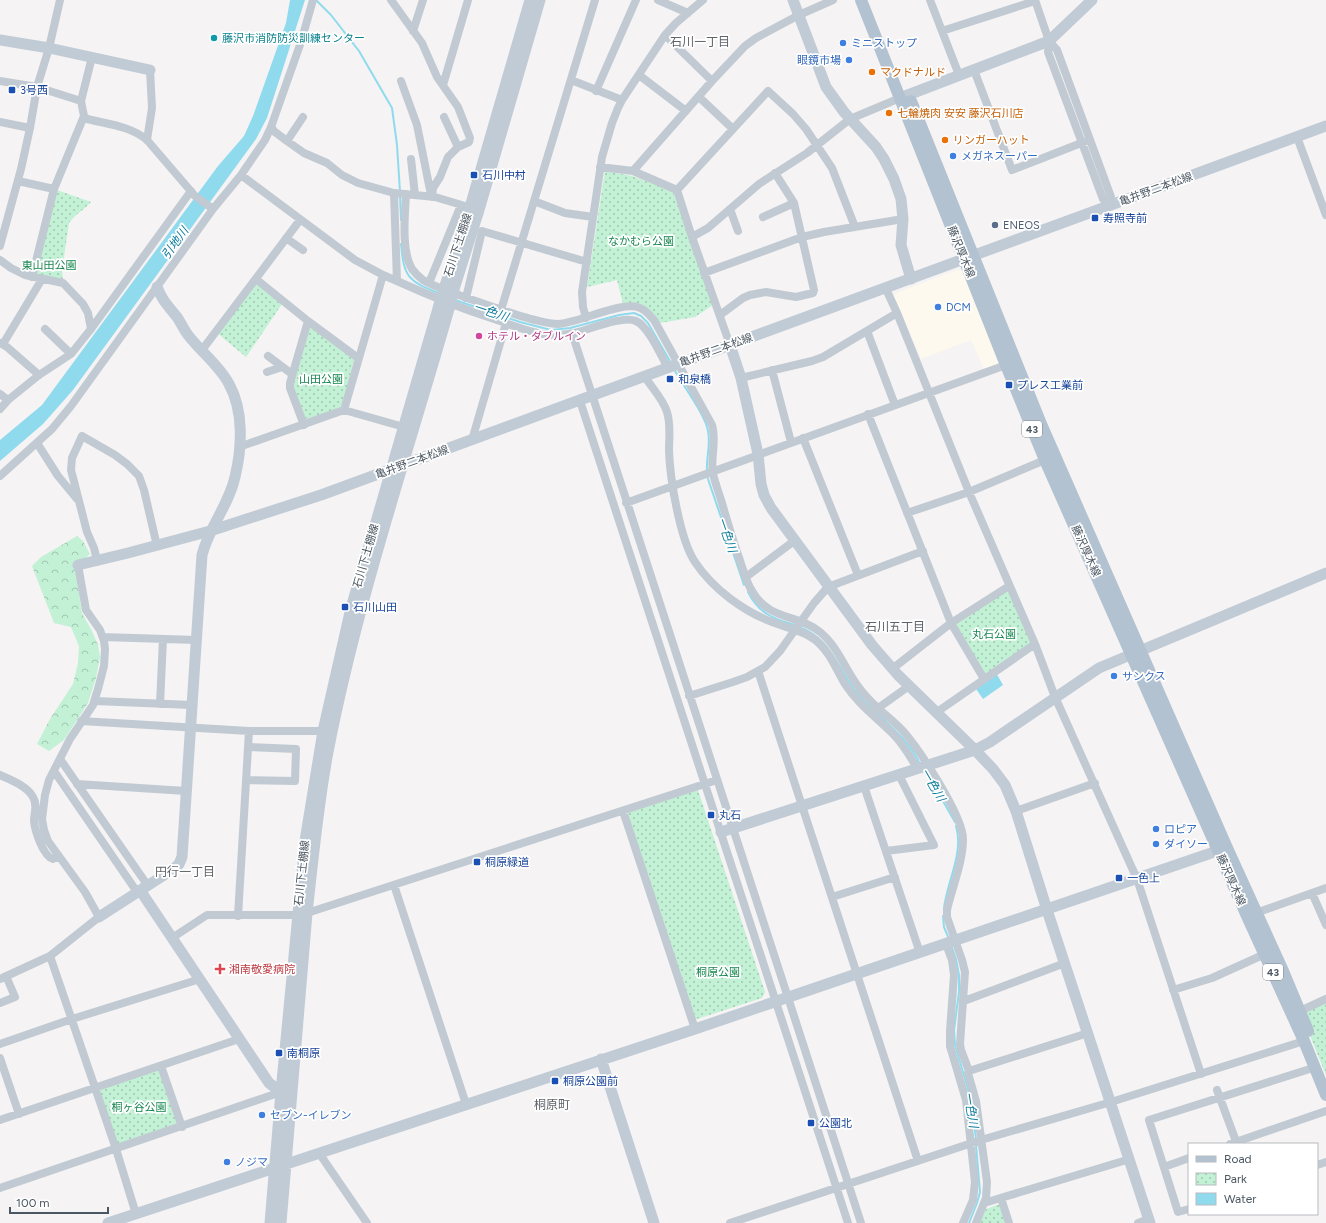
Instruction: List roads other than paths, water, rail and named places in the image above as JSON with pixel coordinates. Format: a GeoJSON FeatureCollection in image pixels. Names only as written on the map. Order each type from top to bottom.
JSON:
{"type":"FeatureCollection","features":[{"type":"Feature","properties":{"kind":"main road","name":"藤沢厚木線"},"geometry":{"type":"LineString","coordinates":[[862,0],[904,96],[969,257],[1041,424],[1136,653]]}},
{"type":"Feature","properties":{"kind":"main road","name":"藤沢厚木線"},"geometry":{"type":"LineString","coordinates":[[870,0],[904,96]]}},
{"type":"Feature","properties":{"kind":"main road","name":"藤沢厚木線"},"geometry":{"type":"LineString","coordinates":[[969,257],[1006,365],[1046,460],[1136,653],[1252,914],[1300,1011],[1326,1075]]}},
{"type":"Feature","properties":{"kind":"main road","name":"藤沢厚木線"},"geometry":{"type":"LineString","coordinates":[[1252,914],[1265,954],[1316,1067],[1326,1095]]}},
{"type":"Feature","properties":{"kind":"street"},"geometry":{"type":"LineString","coordinates":[[0,246],[3,219],[18,181],[30,128],[37,87],[49,48],[60,0]]}},
{"type":"Feature","properties":{"kind":"street"},"geometry":{"type":"LineString","coordinates":[[391,0],[422,43],[437,77],[458,107],[470,138],[469,142],[458,147],[448,157],[440,177],[433,188],[432,198]]}},
{"type":"Feature","properties":{"kind":"street"},"geometry":{"type":"LineString","coordinates":[[413,31],[423,0]]}},
{"type":"Feature","properties":{"kind":"street"},"geometry":{"type":"LineString","coordinates":[[443,85],[468,0]]}},
{"type":"Feature","properties":{"kind":"street","name":"石川下土棚線"},"geometry":{"type":"LineString","coordinates":[[270,1223],[281,1092],[302,914],[314,856],[331,739],[361,609],[403,465],[470,207],[530,0]]}},
{"type":"Feature","properties":{"kind":"street","name":"石川下土棚線"},"geometry":{"type":"LineString","coordinates":[[470,207],[540,0]]}},
{"type":"Feature","properties":{"kind":"street"},"geometry":{"type":"LineString","coordinates":[[501,310],[595,0]]}},
{"type":"Feature","properties":{"kind":"street"},"geometry":{"type":"LineString","coordinates":[[596,91],[636,0]]}},
{"type":"Feature","properties":{"kind":"street"},"geometry":{"type":"LineString","coordinates":[[658,0],[688,13]]}},
{"type":"Feature","properties":{"kind":"street"},"geometry":{"type":"LineString","coordinates":[[586,318],[583,307],[582,292],[586,262],[600,167],[612,123],[622,100],[665,35],[703,0]]}},
{"type":"Feature","properties":{"kind":"street"},"geometry":{"type":"LineString","coordinates":[[793,0],[826,87],[834,100],[876,147],[884,159],[898,188],[903,219],[901,245],[911,279]]}},
{"type":"Feature","properties":{"kind":"street"},"geometry":{"type":"LineString","coordinates":[[633,171],[712,81],[745,46],[756,38],[799,15],[833,0]]}},
{"type":"Feature","properties":{"kind":"street"},"geometry":{"type":"LineString","coordinates":[[930,0],[959,75]]}},
{"type":"Feature","properties":{"kind":"street"},"geometry":{"type":"LineString","coordinates":[[0,476],[52,429],[71,406],[157,287],[211,207],[241,175],[258,152],[271,127],[304,35],[313,1]]}},
{"type":"Feature","properties":{"kind":"street"},"geometry":{"type":"LineString","coordinates":[[942,31],[1035,1],[1049,41],[1048,52],[1086,141],[1103,199],[1110,206]]}},
{"type":"Feature","properties":{"kind":"street"},"geometry":{"type":"LineString","coordinates":[[692,237],[708,228],[753,189],[807,153],[850,119],[904,96],[1049,41],[1089,1]]}},
{"type":"Feature","properties":{"kind":"street"},"geometry":{"type":"LineString","coordinates":[[665,35],[712,81]]}},
{"type":"Feature","properties":{"kind":"street"},"geometry":{"type":"LineString","coordinates":[[0,40],[49,48],[150,70],[152,108],[147,140]]}},
{"type":"Feature","properties":{"kind":"street"},"geometry":{"type":"LineString","coordinates":[[32,277],[54,189],[84,116],[81,101],[92,57]]}},
{"type":"Feature","properties":{"kind":"street"},"geometry":{"type":"LineString","coordinates":[[974,70],[1012,170],[1086,141]]}},
{"type":"Feature","properties":{"kind":"street"},"geometry":{"type":"LineString","coordinates":[[639,75],[686,111]]}},
{"type":"Feature","properties":{"kind":"street"},"geometry":{"type":"LineString","coordinates":[[571,80],[622,100]]}},
{"type":"Feature","properties":{"kind":"street"},"geometry":{"type":"LineString","coordinates":[[0,81],[37,87],[81,101]]}},
{"type":"Feature","properties":{"kind":"street"},"geometry":{"type":"LineString","coordinates":[[401,81],[417,124],[432,198]]}},
{"type":"Feature","properties":{"kind":"street"},"geometry":{"type":"LineString","coordinates":[[677,190],[768,91],[793,114],[806,129],[832,168],[855,227]]}},
{"type":"Feature","properties":{"kind":"street"},"geometry":{"type":"LineString","coordinates":[[699,97],[733,129]]}},
{"type":"Feature","properties":{"kind":"street"},"geometry":{"type":"LineString","coordinates":[[84,116],[87,119],[127,129],[139,134],[147,140],[193,193],[211,207]]}},
{"type":"Feature","properties":{"kind":"street"},"geometry":{"type":"LineString","coordinates":[[287,141],[303,116]]}},
{"type":"Feature","properties":{"kind":"street"},"geometry":{"type":"LineString","coordinates":[[444,118],[458,147]]}},
{"type":"Feature","properties":{"kind":"street"},"geometry":{"type":"LineString","coordinates":[[0,122],[30,128]]}},
{"type":"Feature","properties":{"kind":"street","name":"亀井野二本松線"},"geometry":{"type":"LineString","coordinates":[[78,565],[210,531],[300,502],[645,377],[1326,126]]}},
{"type":"Feature","properties":{"kind":"street"},"geometry":{"type":"LineString","coordinates":[[271,127],[275,132],[304,153],[327,163],[342,175],[358,183],[400,194],[432,198],[435,197],[470,207],[429,283]]}},
{"type":"Feature","properties":{"kind":"street"},"geometry":{"type":"LineString","coordinates":[[1297,137],[1326,216]]}},
{"type":"Feature","properties":{"kind":"street"},"geometry":{"type":"LineString","coordinates":[[411,159],[415,195]]}},
{"type":"Feature","properties":{"kind":"street"},"geometry":{"type":"LineString","coordinates":[[600,167],[633,171],[677,190],[741,378],[758,454],[761,484],[764,495],[771,508],[828,587],[892,669],[994,769],[1001,780],[1016,811],[1047,910],[1130,1160],[1146,1222]]}},
{"type":"Feature","properties":{"kind":"street"},"geometry":{"type":"LineString","coordinates":[[720,315],[743,298],[750,295],[766,292],[796,297],[813,293],[814,290],[794,203],[775,173]]}},
{"type":"Feature","properties":{"kind":"street"},"geometry":{"type":"LineString","coordinates":[[241,175],[355,260],[383,275],[436,298],[527,330],[548,335],[572,333],[624,319],[636,321],[642,324],[673,366],[712,426],[714,440],[709,473],[751,591],[767,608],[784,617],[800,622],[818,631],[829,640],[856,685],[902,730],[911,741],[922,767]]}},
{"type":"Feature","properties":{"kind":"street"},"geometry":{"type":"LineString","coordinates":[[18,181],[54,189]]}},
{"type":"Feature","properties":{"kind":"street"},"geometry":{"type":"LineString","coordinates":[[0,409],[8,400],[39,375],[71,354],[193,193]]}},
{"type":"Feature","properties":{"kind":"street"},"geometry":{"type":"LineString","coordinates":[[397,281],[400,194]]}},
{"type":"Feature","properties":{"kind":"street"},"geometry":{"type":"LineString","coordinates":[[400,194],[408,260],[412,269],[422,280],[466,298],[501,310],[557,324],[568,323],[625,307],[633,306],[641,308],[654,320],[673,366]]}},
{"type":"Feature","properties":{"kind":"street"},"geometry":{"type":"LineString","coordinates":[[534,201],[565,213],[593,217]]}},
{"type":"Feature","properties":{"kind":"street"},"geometry":{"type":"LineString","coordinates":[[763,217],[794,203]]}},
{"type":"Feature","properties":{"kind":"street"},"geometry":{"type":"LineString","coordinates":[[730,209],[738,231]]}},
{"type":"Feature","properties":{"kind":"street"},"geometry":{"type":"LineString","coordinates":[[704,273],[802,237],[903,219]]}},
{"type":"Feature","properties":{"kind":"street"},"geometry":{"type":"LineString","coordinates":[[202,350],[300,220]]}},
{"type":"Feature","properties":{"kind":"street"},"geometry":{"type":"LineString","coordinates":[[466,298],[482,231],[586,262]]}},
{"type":"Feature","properties":{"kind":"street"},"geometry":{"type":"LineString","coordinates":[[286,238],[303,250]]}},
{"type":"Feature","properties":{"kind":"street"},"geometry":{"type":"LineString","coordinates":[[0,260],[11,268],[32,277],[63,283],[73,292],[82,304],[88,314],[91,329]]}},
{"type":"Feature","properties":{"kind":"street"},"geometry":{"type":"LineString","coordinates":[[344,410],[383,275]]}},
{"type":"Feature","properties":{"kind":"street"},"geometry":{"type":"LineString","coordinates":[[39,375],[2,344],[42,279]]}},
{"type":"Feature","properties":{"kind":"street"},"geometry":{"type":"LineString","coordinates":[[256,279],[308,321],[358,358]]}},
{"type":"Feature","properties":{"kind":"street"},"geometry":{"type":"LineString","coordinates":[[0,1003],[15,997],[3,977],[50,956],[99,918],[165,875],[179,864],[182,857],[201,560],[204,545],[231,492],[235,478],[239,447],[240,421],[233,391],[223,375],[188,336],[177,318],[162,300],[157,287]]}},
{"type":"Feature","properties":{"kind":"street"},"geometry":{"type":"LineString","coordinates":[[886,288],[969,492],[1009,586],[1036,644],[1055,697],[1136,879],[1201,1074]]}},
{"type":"Feature","properties":{"kind":"street","name":"石川下土棚線"},"geometry":{"type":"LineString","coordinates":[[281,1223],[302,914],[305,841],[323,730],[351,608],[404,426],[444,307]]}},
{"type":"Feature","properties":{"kind":"street"},"geometry":{"type":"LineString","coordinates":[[741,378],[822,357],[897,313]]}},
{"type":"Feature","properties":{"kind":"street"},"geometry":{"type":"LineString","coordinates":[[304,425],[290,388],[292,374],[308,321]]}},
{"type":"Feature","properties":{"kind":"street"},"geometry":{"type":"LineString","coordinates":[[472,440],[506,323]]}},
{"type":"Feature","properties":{"kind":"street"},"geometry":{"type":"LineString","coordinates":[[45,329],[71,354]]}},
{"type":"Feature","properties":{"kind":"street"},"geometry":{"type":"LineString","coordinates":[[867,331],[895,404]]}},
{"type":"Feature","properties":{"kind":"street"},"geometry":{"type":"LineString","coordinates":[[572,333],[861,1223]]}},
{"type":"Feature","properties":{"kind":"street"},"geometry":{"type":"LineString","coordinates":[[268,356],[292,374]]}},
{"type":"Feature","properties":{"kind":"street"},"geometry":{"type":"LineString","coordinates":[[626,502],[1006,365]]}},
{"type":"Feature","properties":{"kind":"street"},"geometry":{"type":"LineString","coordinates":[[267,372],[282,367]]}},
{"type":"Feature","properties":{"kind":"street"},"geometry":{"type":"LineString","coordinates":[[772,370],[791,442]]}},
{"type":"Feature","properties":{"kind":"street"},"geometry":{"type":"LineString","coordinates":[[645,377],[664,405],[668,416],[669,452],[673,486],[686,546],[690,555],[702,572],[723,593],[746,609],[772,622],[810,637],[821,645],[851,692],[870,713],[894,734],[909,755],[940,785],[962,829],[963,839],[960,858],[947,910],[954,975],[950,1046],[966,1100],[987,1182],[987,1193],[976,1223]]}},
{"type":"Feature","properties":{"kind":"street"},"geometry":{"type":"LineString","coordinates":[[0,394],[8,400]]}},
{"type":"Feature","properties":{"kind":"street"},"geometry":{"type":"LineString","coordinates":[[580,400],[848,1223]]}},
{"type":"Feature","properties":{"kind":"street"},"geometry":{"type":"LineString","coordinates":[[239,447],[344,410],[404,426]]}},
{"type":"Feature","properties":{"kind":"street"},"geometry":{"type":"LineString","coordinates":[[868,414],[952,623],[984,679]]}},
{"type":"Feature","properties":{"kind":"street"},"geometry":{"type":"LineString","coordinates":[[97,560],[94,548],[87,532],[72,475],[71,464],[82,436],[115,455],[139,476],[144,490],[156,546]]}},
{"type":"Feature","properties":{"kind":"street"},"geometry":{"type":"LineString","coordinates":[[803,438],[858,575]]}},
{"type":"Feature","properties":{"kind":"street"},"geometry":{"type":"LineString","coordinates":[[37,443],[58,476],[80,502]]}},
{"type":"Feature","properties":{"kind":"street"},"geometry":{"type":"LineString","coordinates":[[907,513],[969,492],[1046,460]]}},
{"type":"Feature","properties":{"kind":"street"},"geometry":{"type":"LineString","coordinates":[[746,577],[794,541]]}},
{"type":"Feature","properties":{"kind":"street"},"geometry":{"type":"LineString","coordinates":[[689,696],[733,682],[758,671],[770,662],[828,587],[923,551]]}},
{"type":"Feature","properties":{"kind":"street"},"geometry":{"type":"LineString","coordinates":[[78,565],[86,610],[103,637],[105,649],[104,666],[95,701],[70,739],[44,795],[42,819],[48,841],[85,892],[99,918]]}},
{"type":"Feature","properties":{"kind":"street"},"geometry":{"type":"LineString","coordinates":[[721,832],[975,750],[990,742],[1100,668],[1326,573]]}},
{"type":"Feature","properties":{"kind":"street"},"geometry":{"type":"LineString","coordinates":[[892,669],[952,623],[1009,586]]}},
{"type":"Feature","properties":{"kind":"street"},"geometry":{"type":"LineString","coordinates":[[103,637],[196,640]]}},
{"type":"Feature","properties":{"kind":"street"},"geometry":{"type":"LineString","coordinates":[[160,704],[163,639]]}},
{"type":"Feature","properties":{"kind":"street"},"geometry":{"type":"LineString","coordinates":[[937,712],[1036,644]]}},
{"type":"Feature","properties":{"kind":"street"},"geometry":{"type":"LineString","coordinates":[[758,671],[918,1162]]}},
{"type":"Feature","properties":{"kind":"street"},"geometry":{"type":"LineString","coordinates":[[870,713],[909,686]]}},
{"type":"Feature","properties":{"kind":"street"},"geometry":{"type":"LineString","coordinates":[[95,701],[192,706]]}},
{"type":"Feature","properties":{"kind":"street"},"geometry":{"type":"LineString","coordinates":[[81,721],[190,728],[323,730]]}},
{"type":"Feature","properties":{"kind":"street"},"geometry":{"type":"LineString","coordinates":[[238,916],[249,730]]}},
{"type":"Feature","properties":{"kind":"street"},"geometry":{"type":"LineString","coordinates":[[246,780],[295,782],[296,749],[248,747]]}},
{"type":"Feature","properties":{"kind":"street"},"geometry":{"type":"LineString","coordinates":[[60,759],[146,883],[140,890]]}},
{"type":"Feature","properties":{"kind":"street"},"geometry":{"type":"LineString","coordinates":[[54,771],[135,889],[140,890],[269,1083],[281,1092]]}},
{"type":"Feature","properties":{"kind":"street"},"geometry":{"type":"LineString","coordinates":[[886,851],[934,845],[899,774]]}},
{"type":"Feature","properties":{"kind":"street"},"geometry":{"type":"LineString","coordinates":[[0,775],[24,788],[33,797],[36,806],[34,822],[38,838],[48,857],[53,859],[59,856]]}},
{"type":"Feature","properties":{"kind":"street"},"geometry":{"type":"LineString","coordinates":[[172,938],[207,915],[238,916],[302,914],[717,780]]}},
{"type":"Feature","properties":{"kind":"street"},"geometry":{"type":"LineString","coordinates":[[1016,811],[1094,783]]}},
{"type":"Feature","properties":{"kind":"street"},"geometry":{"type":"LineString","coordinates":[[78,784],[186,790]]}},
{"type":"Feature","properties":{"kind":"street"},"geometry":{"type":"LineString","coordinates":[[864,786],[920,953]]}},
{"type":"Feature","properties":{"kind":"street"},"geometry":{"type":"LineString","coordinates":[[623,811],[695,1029]]}},
{"type":"Feature","properties":{"kind":"street"},"geometry":{"type":"LineString","coordinates":[[108,1223],[137,1218],[286,1163],[776,1002],[1223,850]]}},
{"type":"Feature","properties":{"kind":"street"},"geometry":{"type":"LineString","coordinates":[[832,897],[895,877]]}},
{"type":"Feature","properties":{"kind":"street"},"geometry":{"type":"LineString","coordinates":[[394,885],[466,1104]]}},
{"type":"Feature","properties":{"kind":"street"},"geometry":{"type":"LineString","coordinates":[[1252,914],[1326,888]]}},
{"type":"Feature","properties":{"kind":"street"},"geometry":{"type":"LineString","coordinates":[[1312,893],[1326,925]]}},
{"type":"Feature","properties":{"kind":"street"},"geometry":{"type":"LineString","coordinates":[[951,943],[965,972],[960,1044],[969,1071],[968,1073],[976,1101],[975,1189],[973,1200],[963,1223]]}},
{"type":"Feature","properties":{"kind":"street"},"geometry":{"type":"LineString","coordinates":[[1173,990],[1212,978],[1265,954]]}},
{"type":"Feature","properties":{"kind":"street"},"geometry":{"type":"LineString","coordinates":[[50,956],[116,1149],[137,1218]]}},
{"type":"Feature","properties":{"kind":"street"},"geometry":{"type":"LineString","coordinates":[[964,1001],[1065,963]]}},
{"type":"Feature","properties":{"kind":"street"},"geometry":{"type":"LineString","coordinates":[[0,1044],[72,1019],[200,979]]}},
{"type":"Feature","properties":{"kind":"street"},"geometry":{"type":"LineString","coordinates":[[1300,1011],[1326,999]]}},
{"type":"Feature","properties":{"kind":"street"},"geometry":{"type":"LineString","coordinates":[[969,1071],[1088,1033]]}},
{"type":"Feature","properties":{"kind":"street"},"geometry":{"type":"LineString","coordinates":[[0,1120],[94,1087],[239,1040]]}},
{"type":"Feature","properties":{"kind":"street"},"geometry":{"type":"LineString","coordinates":[[730,1223],[976,1142],[1111,1102],[1304,1041]]}},
{"type":"Feature","properties":{"kind":"street"},"geometry":{"type":"LineString","coordinates":[[0,1058],[19,1114]]}},
{"type":"Feature","properties":{"kind":"street"},"geometry":{"type":"LineString","coordinates":[[600,1059],[654,1223]]}},
{"type":"Feature","properties":{"kind":"street"},"geometry":{"type":"LineString","coordinates":[[161,1066],[182,1126]]}},
{"type":"Feature","properties":{"kind":"street"},"geometry":{"type":"LineString","coordinates":[[1188,1209],[1178,1212],[1149,1120],[1219,1094],[1316,1067]]}},
{"type":"Feature","properties":{"kind":"street"},"geometry":{"type":"LineString","coordinates":[[0,1188],[281,1092]]}},
{"type":"Feature","properties":{"kind":"street"},"geometry":{"type":"LineString","coordinates":[[1219,1094],[1235,1143],[1326,1111]]}},
{"type":"Feature","properties":{"kind":"street"},"geometry":{"type":"LineString","coordinates":[[319,1152],[367,1223]]}},
{"type":"Feature","properties":{"kind":"street"},"geometry":{"type":"LineString","coordinates":[[1164,1167],[1188,1158]]}},
{"type":"Feature","properties":{"kind":"street"},"geometry":{"type":"LineString","coordinates":[[984,1204],[1130,1160]]}},
{"type":"Feature","properties":{"kind":"street"},"geometry":{"type":"LineString","coordinates":[[1001,1198],[1009,1223]]}},
{"type":"Feature","properties":{"kind":"water","name":"引地川"},"geometry":{"type":"Polygon","coordinates":[[[290,0],[305,0],[267,118],[256,139],[73,390],[43,424],[0,461],[0,440],[42,405],[218,166],[244,136],[253,116],[286,23],[290,0]]]}},
{"type":"Feature","properties":{"kind":"water"},"geometry":{"type":"Polygon","coordinates":[[[995,671],[1003,685],[983,699],[974,686],[995,671]]]}},
{"type":"Feature","properties":{"kind":"waterway","name":"一色川"},"geometry":{"type":"LineString","coordinates":[[316,0],[331,15],[359,51],[392,108],[397,145],[400,192]]}},
{"type":"Feature","properties":{"kind":"waterway","name":"一色川"},"geometry":{"type":"LineString","coordinates":[[400,196],[401,220]]}},
{"type":"Feature","properties":{"kind":"waterway","name":"一色川"},"geometry":{"type":"LineString","coordinates":[[401,244],[404,264],[409,276],[420,285],[438,293]]}},
{"type":"Feature","properties":{"kind":"waterway","name":"一色川"},"geometry":{"type":"LineString","coordinates":[[455,300],[520,322],[551,330],[570,328],[619,315],[634,313],[641,316],[648,323],[671,363]]}},
{"type":"Feature","properties":{"kind":"waterway","name":"一色川"},"geometry":{"type":"LineString","coordinates":[[674,369],[706,424],[709,441],[707,471]]}},
{"type":"Feature","properties":{"kind":"waterway","name":"一色川"},"geometry":{"type":"LineString","coordinates":[[707,476],[744,585]]}},
{"type":"Feature","properties":{"kind":"waterway","name":"一色川"},"geometry":{"type":"LineString","coordinates":[[748,592],[762,611],[774,618],[795,625]]}},
{"type":"Feature","properties":{"kind":"waterway","name":"一色川"},"geometry":{"type":"LineString","coordinates":[[799,627],[810,632],[825,645],[854,689],[873,710]]}},
{"type":"Feature","properties":{"kind":"waterway","name":"一色川"},"geometry":{"type":"LineString","coordinates":[[877,713],[906,743],[920,764]]}},
{"type":"Feature","properties":{"kind":"waterway","name":"一色川"},"geometry":{"type":"LineString","coordinates":[[924,771],[955,822]]}},
{"type":"Feature","properties":{"kind":"waterway","name":"一色川"},"geometry":{"type":"LineString","coordinates":[[944,908],[957,857],[958,836],[956,826]]}},
{"type":"Feature","properties":{"kind":"waterway","name":"一色川"},"geometry":{"type":"LineString","coordinates":[[943,916],[944,927],[949,939]]}},
{"type":"Feature","properties":{"kind":"waterway","name":"一色川"},"geometry":{"type":"LineString","coordinates":[[951,945],[956,959],[959,975],[959,992],[954,1030],[955,1045],[971,1099],[976,1139]]}},
{"type":"Feature","properties":{"kind":"waterway","name":"一色川"},"geometry":{"type":"LineString","coordinates":[[969,1223],[980,1192],[976,1145]]}},
{"type":"Feature","properties":{"kind":"place","name":"藤沢市消防防災訓練センター"},"geometry":{"type":"Point","coordinates":[214,38]}},
{"type":"Feature","properties":{"kind":"place","name":"ミニストップ"},"geometry":{"type":"Point","coordinates":[843,43]}},
{"type":"Feature","properties":{"kind":"place","name":"眼鏡市場"},"geometry":{"type":"Point","coordinates":[849,60]}},
{"type":"Feature","properties":{"kind":"place","name":"マクドナルド"},"geometry":{"type":"Point","coordinates":[872,72]}},
{"type":"Feature","properties":{"kind":"place","name":"3号西"},"geometry":{"type":"Point","coordinates":[12,90]}},
{"type":"Feature","properties":{"kind":"place","name":"七輪焼肉 安安 藤沢石川店"},"geometry":{"type":"Point","coordinates":[889,113]}},
{"type":"Feature","properties":{"kind":"place","name":"リンガーハット"},"geometry":{"type":"Point","coordinates":[945,140]}},
{"type":"Feature","properties":{"kind":"place","name":"メガネスーパー"},"geometry":{"type":"Point","coordinates":[953,156]}},
{"type":"Feature","properties":{"kind":"place","name":"石川中村"},"geometry":{"type":"Point","coordinates":[474,175]}},
{"type":"Feature","properties":{"kind":"place","name":"寿照寺前"},"geometry":{"type":"Point","coordinates":[1095,218]}},
{"type":"Feature","properties":{"kind":"place","name":"ENEOS"},"geometry":{"type":"Point","coordinates":[995,225]}},
{"type":"Feature","properties":{"kind":"place","name":"DCM"},"geometry":{"type":"Point","coordinates":[938,307]}},
{"type":"Feature","properties":{"kind":"place","name":"ホテル・ダブルイン"},"geometry":{"type":"Point","coordinates":[479,336]}},
{"type":"Feature","properties":{"kind":"place","name":"和泉橋"},"geometry":{"type":"Point","coordinates":[670,379]}},
{"type":"Feature","properties":{"kind":"place","name":"プレス工業前"},"geometry":{"type":"Point","coordinates":[1009,385]}},
{"type":"Feature","properties":{"kind":"place","name":"石川山田"},"geometry":{"type":"Point","coordinates":[345,607]}},
{"type":"Feature","properties":{"kind":"place","name":"サンクス"},"geometry":{"type":"Point","coordinates":[1114,676]}},
{"type":"Feature","properties":{"kind":"place","name":"丸石"},"geometry":{"type":"Point","coordinates":[711,815]}},
{"type":"Feature","properties":{"kind":"place","name":"ロピア"},"geometry":{"type":"Point","coordinates":[1156,829]}},
{"type":"Feature","properties":{"kind":"place","name":"ダイソー"},"geometry":{"type":"Point","coordinates":[1156,844]}},
{"type":"Feature","properties":{"kind":"place","name":"桐原緑道"},"geometry":{"type":"Point","coordinates":[477,862]}},
{"type":"Feature","properties":{"kind":"place","name":"一色上"},"geometry":{"type":"Point","coordinates":[1119,878]}},
{"type":"Feature","properties":{"kind":"place","name":"湘南敬愛病院"},"geometry":{"type":"Point","coordinates":[220,969]}},
{"type":"Feature","properties":{"kind":"place","name":"南桐原"},"geometry":{"type":"Point","coordinates":[279,1053]}},
{"type":"Feature","properties":{"kind":"place","name":"桐原公園前"},"geometry":{"type":"Point","coordinates":[555,1081]}},
{"type":"Feature","properties":{"kind":"place","name":"セブン-イレブン"},"geometry":{"type":"Point","coordinates":[262,1115]}},
{"type":"Feature","properties":{"kind":"place","name":"公園北"},"geometry":{"type":"Point","coordinates":[811,1123]}},
{"type":"Feature","properties":{"kind":"place","name":"ノジマ"},"geometry":{"type":"Point","coordinates":[227,1162]}},
{"type":"Feature","properties":{"kind":"district","name":"石川一丁目"},"geometry":{"type":"Point","coordinates":[700,42]}},
{"type":"Feature","properties":{"kind":"district","name":"石川五丁目"},"geometry":{"type":"Point","coordinates":[895,627]}},
{"type":"Feature","properties":{"kind":"district","name":"円行一丁目"},"geometry":{"type":"Point","coordinates":[185,872]}},
{"type":"Feature","properties":{"kind":"district","name":"桐原町"},"geometry":{"type":"Point","coordinates":[552,1105]}},
{"type":"Feature","properties":{"kind":"park label","name":"なかむら公園"},"geometry":{"type":"Point","coordinates":[641,241]}},
{"type":"Feature","properties":{"kind":"park label","name":"東山田公園"},"geometry":{"type":"Point","coordinates":[49,265]}},
{"type":"Feature","properties":{"kind":"park label","name":"山田公園"},"geometry":{"type":"Point","coordinates":[321,379]}},
{"type":"Feature","properties":{"kind":"park label","name":"丸石公園"},"geometry":{"type":"Point","coordinates":[994,634]}},
{"type":"Feature","properties":{"kind":"park label","name":"桐原公園"},"geometry":{"type":"Point","coordinates":[718,972]}},
{"type":"Feature","properties":{"kind":"park label","name":"桐ヶ谷公園"},"geometry":{"type":"Point","coordinates":[139,1107]}}]}
